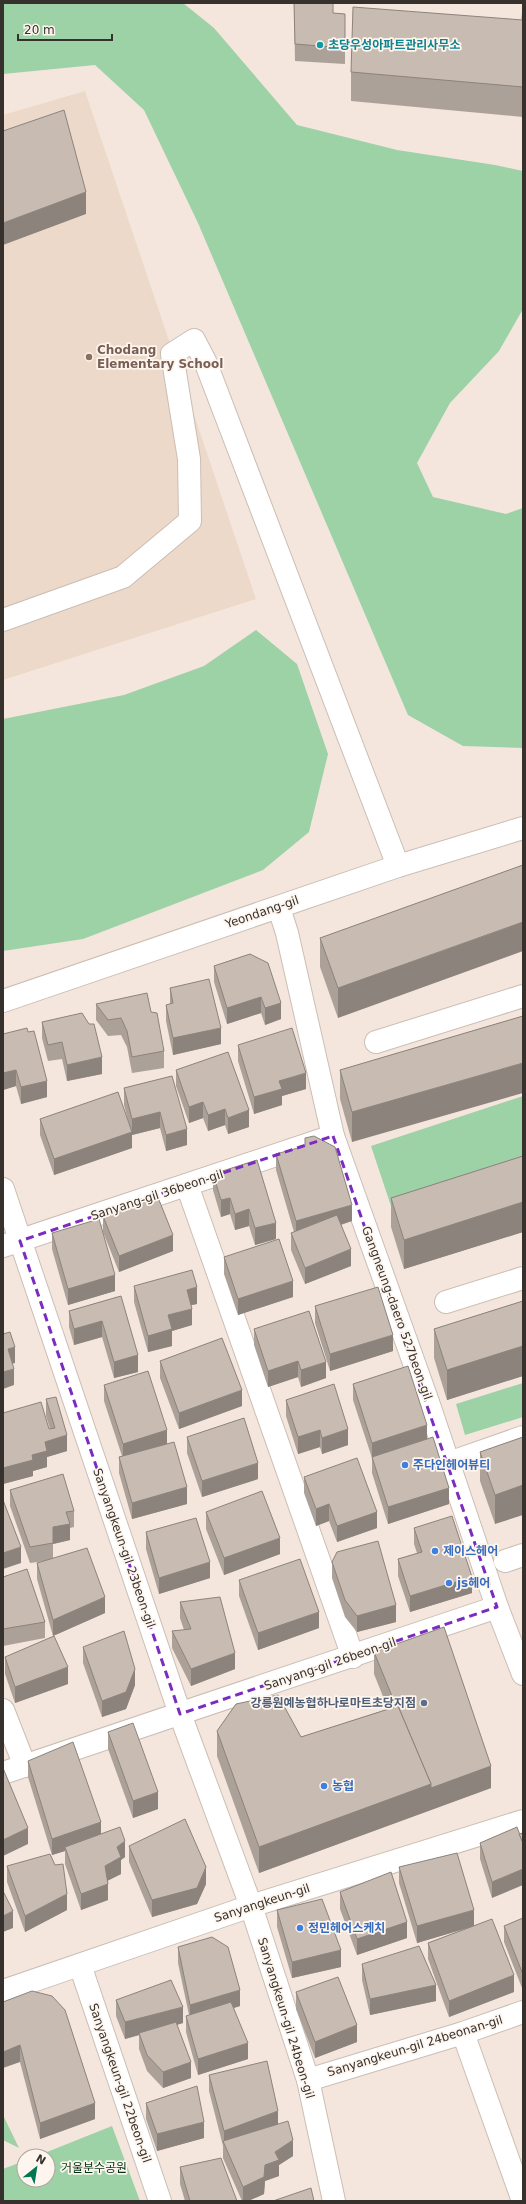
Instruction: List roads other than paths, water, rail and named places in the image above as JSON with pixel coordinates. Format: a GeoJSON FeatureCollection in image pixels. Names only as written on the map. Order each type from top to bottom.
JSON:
{"type":"FeatureCollection","features":[{"type":"Feature","properties":{"kind":"street"},"geometry":{"type":"LineString","coordinates":[[3,620],[123,577],[190,521],[189,459],[172,354],[194,340],[205,360],[398,866]]}},
{"type":"Feature","properties":{"kind":"street","name":"Yeondang-gil"},"geometry":{"type":"LineString","coordinates":[[3,1001],[259,913],[279,908],[398,866],[523,828]]}},
{"type":"Feature","properties":{"kind":"street","name":"Gangneung-daero 527beon-gil"},"geometry":{"type":"LineString","coordinates":[[279,908],[290,947],[333,1136],[449,1463],[497,1607],[523,1674]]}},
{"type":"Feature","properties":{"kind":"street"},"geometry":{"type":"LineString","coordinates":[[376,1042],[523,996]]}},
{"type":"Feature","properties":{"kind":"street","name":"Sanyang-gil 36beon-gil"},"geometry":{"type":"LineString","coordinates":[[11,1243],[333,1136]]}},
{"type":"Feature","properties":{"kind":"street"},"geometry":{"type":"LineString","coordinates":[[187,1185],[353,1657]]}},
{"type":"Feature","properties":{"kind":"street","name":"Sanyangkeun-gil 23beon-gil"},"geometry":{"type":"LineString","coordinates":[[3,1189],[11,1243],[180,1714],[251,1906]]}},
{"type":"Feature","properties":{"kind":"street"},"geometry":{"type":"LineString","coordinates":[[446,1302],[523,1278]]}},
{"type":"Feature","properties":{"kind":"street"},"geometry":{"type":"LineString","coordinates":[[449,1463],[523,1437]]}},
{"type":"Feature","properties":{"kind":"street","name":"Sanyang-gil 26beon-gil"},"geometry":{"type":"LineString","coordinates":[[3,1773],[353,1657],[497,1607]]}},
{"type":"Feature","properties":{"kind":"street"},"geometry":{"type":"LineString","coordinates":[[3,1710],[25,1766]]}},
{"type":"Feature","properties":{"kind":"street","name":"Sanyangkeun-gil"},"geometry":{"type":"LineString","coordinates":[[3,1991],[251,1906],[523,1820]]}},
{"type":"Feature","properties":{"kind":"street","name":"Sanyangkeun-gil 24beon-gil"},"geometry":{"type":"LineString","coordinates":[[251,1906],[308,2080],[334,2201]]}},
{"type":"Feature","properties":{"kind":"street","name":"Sanyangkeun-gil 22beon-gil"},"geometry":{"type":"LineString","coordinates":[[80,1965],[160,2201]]}},
{"type":"Feature","properties":{"kind":"street","name":"Sanyangkeun-gil 24beonan-gil"},"geometry":{"type":"LineString","coordinates":[[308,2080],[462,2033],[523,2012]]}},
{"type":"Feature","properties":{"kind":"street"},"geometry":{"type":"LineString","coordinates":[[462,2033],[523,2201]]}},
{"type":"Feature","properties":{"kind":"place","name":"초당우성아파트관리사무소"},"geometry":{"type":"Point","coordinates":[320,45]}},
{"type":"Feature","properties":{"kind":"place","name":"Chodang Elementary School"},"geometry":{"type":"Point","coordinates":[89,357]}},
{"type":"Feature","properties":{"kind":"place","name":"주다인헤어뷰티"},"geometry":{"type":"Point","coordinates":[405,1465]}},
{"type":"Feature","properties":{"kind":"place","name":"제이스헤어"},"geometry":{"type":"Point","coordinates":[435,1551]}},
{"type":"Feature","properties":{"kind":"place","name":"js헤어"},"geometry":{"type":"Point","coordinates":[449,1583]}},
{"type":"Feature","properties":{"kind":"place","name":"강릉원예농협하나로마트초당지점"},"geometry":{"type":"Point","coordinates":[424,1703]}},
{"type":"Feature","properties":{"kind":"place","name":"농협"},"geometry":{"type":"Point","coordinates":[324,1786]}},
{"type":"Feature","properties":{"kind":"place","name":"정민헤어스케치"},"geometry":{"type":"Point","coordinates":[300,1928]}},
{"type":"Feature","properties":{"kind":"park label","name":"거울분수공원"},"geometry":{"type":"Point","coordinates":[94,2168]}}]}
